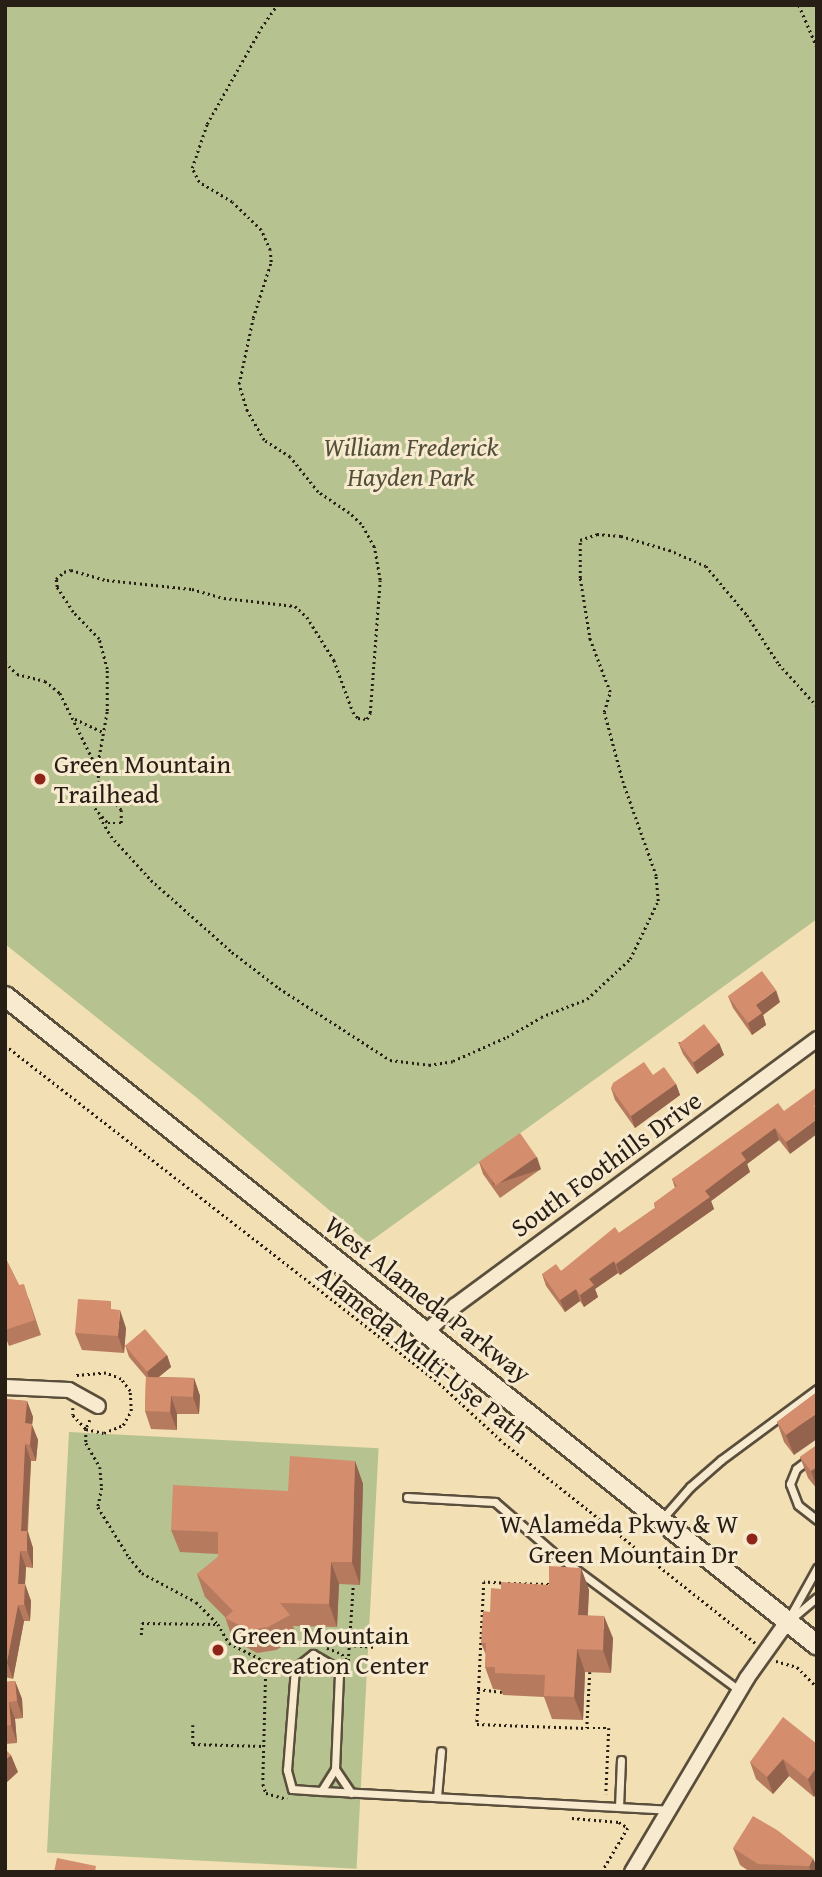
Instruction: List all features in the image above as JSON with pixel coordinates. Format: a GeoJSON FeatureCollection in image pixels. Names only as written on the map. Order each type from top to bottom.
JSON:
{"type":"FeatureCollection","features":[{"type":"Feature","properties":{"kind":"main road","name":"West Alameda Parkway"},"geometry":{"type":"LineString","coordinates":[[5,996],[817,1645]]}},
{"type":"Feature","properties":{"kind":"street","name":"South Foothills Drive"},"geometry":{"type":"LineString","coordinates":[[427,1331],[455,1306],[817,1039]]}},
{"type":"Feature","properties":{"kind":"street"},"geometry":{"type":"LineString","coordinates":[[5,1387],[68,1390],[97,1406]]}},
{"type":"Feature","properties":{"kind":"street"},"geometry":{"type":"LineString","coordinates":[[632,1872],[740,1690],[788,1622]]}},
{"type":"Feature","properties":{"kind":"lane"},"geometry":{"type":"LineString","coordinates":[[661,1520],[690,1487],[721,1460],[817,1389]]}},
{"type":"Feature","properties":{"kind":"lane"},"geometry":{"type":"LineString","coordinates":[[817,1453],[796,1469],[790,1483],[794,1500],[817,1520]]}},
{"type":"Feature","properties":{"kind":"lane"},"geometry":{"type":"LineString","coordinates":[[407,1497],[495,1502],[555,1554],[740,1690]]}},
{"type":"Feature","properties":{"kind":"lane"},"geometry":{"type":"LineString","coordinates":[[788,1622],[817,1568]]}},
{"type":"Feature","properties":{"kind":"lane"},"geometry":{"type":"LineString","coordinates":[[788,1622],[817,1597]]}},
{"type":"Feature","properties":{"kind":"lane"},"geometry":{"type":"LineString","coordinates":[[321,1791],[335,1769],[339,1674],[334,1666],[313,1654],[295,1668],[287,1770],[292,1789],[321,1791],[351,1793],[619,1808],[669,1810]]}},
{"type":"Feature","properties":{"kind":"lane"},"geometry":{"type":"LineString","coordinates":[[437,1797],[441,1751]]}},
{"type":"Feature","properties":{"kind":"lane"},"geometry":{"type":"LineString","coordinates":[[619,1808],[621,1760]]}},
{"type":"Feature","properties":{"kind":"lane"},"geometry":{"type":"LineString","coordinates":[[335,1769],[351,1793]]}},
{"type":"Feature","properties":{"kind":"path"},"geometry":{"type":"LineString","coordinates":[[97,768],[108,694],[103,648],[57,587],[56,579],[71,570],[107,580],[192,589],[225,598],[295,606],[307,617],[334,660],[353,712],[358,718],[367,719],[370,713],[380,580],[374,548],[361,524],[318,492],[290,457],[264,440],[247,411],[239,384],[255,309],[271,262],[270,250],[261,230],[232,202],[199,182],[192,168],[195,152],[219,102],[277,5]]}},
{"type":"Feature","properties":{"kind":"path"},"geometry":{"type":"LineString","coordinates":[[799,5],[817,47]]}},
{"type":"Feature","properties":{"kind":"path"},"geometry":{"type":"LineString","coordinates":[[5,662],[17,674],[50,685],[60,693],[97,768],[99,783],[121,810],[121,822],[108,823],[95,808],[111,836],[150,880],[232,952],[279,988],[390,1060],[429,1065],[453,1061],[507,1037],[541,1017],[586,999],[630,959],[658,901],[656,876],[623,783],[604,712],[610,692],[590,640],[580,578],[580,540],[597,534],[621,536],[669,550],[706,566],[747,615],[779,664],[817,706]]}},
{"type":"Feature","properties":{"kind":"path"},"geometry":{"type":"LineString","coordinates":[[75,719],[103,732]]}},
{"type":"Feature","properties":{"kind":"path","name":"Alameda Multi-Use Path"},"geometry":{"type":"LineString","coordinates":[[5,1045],[439,1383],[504,1443],[765,1652],[781,1664],[797,1667],[817,1686]]}},
{"type":"Feature","properties":{"kind":"path"},"geometry":{"type":"LineString","coordinates":[[554,1584],[484,1582],[477,1724],[609,1728],[606,1821]]}},
{"type":"Feature","properties":{"kind":"path"},"geometry":{"type":"LineString","coordinates":[[323,1647],[342,1654],[348,1661],[353,1585]]}},
{"type":"Feature","properties":{"kind":"path"},"geometry":{"type":"LineString","coordinates":[[482,1609],[491,1610]]}},
{"type":"Feature","properties":{"kind":"path"},"geometry":{"type":"LineString","coordinates":[[141,1635],[142,1623],[218,1624]]}},
{"type":"Feature","properties":{"kind":"path"},"geometry":{"type":"LineString","coordinates":[[349,1645],[376,1647]]}},
{"type":"Feature","properties":{"kind":"path"},"geometry":{"type":"LineString","coordinates":[[266,1668],[275,1668],[286,1663]]}},
{"type":"Feature","properties":{"kind":"path"},"geometry":{"type":"LineString","coordinates":[[587,1728],[590,1672]]}},
{"type":"Feature","properties":{"kind":"path"},"geometry":{"type":"LineString","coordinates":[[478,1689],[503,1692]]}},
{"type":"Feature","properties":{"kind":"path"},"geometry":{"type":"LineString","coordinates":[[193,1725],[193,1744],[264,1746]]}},
{"type":"Feature","properties":{"kind":"path"},"geometry":{"type":"LineString","coordinates":[[602,1872],[628,1828]]}},
{"type":"Feature","properties":{"kind":"green space","name":"William Frederick Hayden Park"},"geometry":{"type":"Polygon","coordinates":[[[5,5],[817,5],[817,919],[368,1243],[196,1097],[5,944],[5,5]]]}},
{"type":"Feature","properties":{"kind":"green space","name":"Green Mountain Recreation Center"},"geometry":{"type":"Polygon","coordinates":[[[69,1432],[379,1448],[357,1869],[47,1852],[69,1432]]]}},
{"type":"Feature","properties":{"kind":"building"},"geometry":{"type":"Polygon","coordinates":[[[762,971],[776,990],[756,1005],[762,1013],[748,1023],[728,996],[762,971]]]}},
{"type":"Feature","properties":{"kind":"building"},"geometry":{"type":"Polygon","coordinates":[[[704,1024],[719,1043],[694,1063],[679,1044],[704,1024]]]}},
{"type":"Feature","properties":{"kind":"building"},"geometry":{"type":"Polygon","coordinates":[[[644,1062],[653,1075],[664,1067],[676,1084],[631,1116],[611,1088],[613,1083],[644,1062]]]}},
{"type":"Feature","properties":{"kind":"building"},"geometry":{"type":"Polygon","coordinates":[[[817,1087],[817,1104],[814,1106],[817,1119],[786,1142],[775,1128],[741,1153],[746,1160],[705,1191],[710,1197],[616,1264],[614,1261],[589,1279],[594,1285],[580,1295],[576,1289],[560,1300],[542,1274],[556,1264],[561,1271],[615,1227],[619,1233],[656,1207],[654,1203],[677,1186],[672,1179],[778,1103],[784,1111],[817,1087]]]}},
{"type":"Feature","properties":{"kind":"building"},"geometry":{"type":"Polygon","coordinates":[[[520,1133],[537,1157],[496,1185],[479,1162],[520,1133]]]}},
{"type":"Feature","properties":{"kind":"building"},"geometry":{"type":"Polygon","coordinates":[[[5,1257],[19,1285],[24,1284],[35,1320],[5,1330],[5,1257]]]}},
{"type":"Feature","properties":{"kind":"building"},"geometry":{"type":"Polygon","coordinates":[[[78,1299],[111,1301],[111,1309],[120,1310],[118,1336],[75,1333],[78,1299]]]}},
{"type":"Feature","properties":{"kind":"building"},"geometry":{"type":"Polygon","coordinates":[[[145,1329],[167,1355],[147,1372],[125,1346],[145,1329]]]}},
{"type":"Feature","properties":{"kind":"building"},"geometry":{"type":"Polygon","coordinates":[[[146,1377],[194,1378],[193,1397],[171,1396],[170,1412],[145,1411],[146,1377]]]}},
{"type":"Feature","properties":{"kind":"building"},"geometry":{"type":"Polygon","coordinates":[[[817,1392],[817,1413],[786,1435],[777,1422],[817,1392]]]}},
{"type":"Feature","properties":{"kind":"building"},"geometry":{"type":"Polygon","coordinates":[[[5,1399],[27,1401],[25,1423],[32,1424],[30,1445],[25,1444],[21,1531],[27,1531],[27,1551],[20,1551],[18,1584],[25,1584],[24,1605],[18,1605],[7,1662],[5,1662],[5,1399]]]}},
{"type":"Feature","properties":{"kind":"building"},"geometry":{"type":"Polygon","coordinates":[[[817,1445],[817,1467],[811,1471],[800,1457],[817,1445]]]}},
{"type":"Feature","properties":{"kind":"building","name":"Green Mountain Recreation Center"},"geometry":{"type":"Polygon","coordinates":[[[290,1456],[355,1461],[352,1562],[331,1562],[329,1604],[280,1603],[290,1615],[268,1627],[249,1630],[225,1618],[233,1611],[197,1574],[218,1557],[218,1532],[171,1530],[173,1485],[288,1491],[290,1456]]]}},
{"type":"Feature","properties":{"kind":"building"},"geometry":{"type":"Polygon","coordinates":[[[549,1566],[581,1568],[578,1615],[604,1616],[603,1650],[577,1649],[574,1697],[544,1696],[545,1675],[495,1673],[495,1667],[485,1667],[486,1643],[481,1643],[483,1611],[490,1612],[491,1588],[501,1589],[501,1582],[549,1585],[549,1566]]]}},
{"type":"Feature","properties":{"kind":"building"},"geometry":{"type":"Polygon","coordinates":[[[15,1681],[17,1701],[9,1702],[11,1725],[5,1726],[5,1682],[15,1681]]]}},
{"type":"Feature","properties":{"kind":"building"},"geometry":{"type":"Polygon","coordinates":[[[783,1717],[817,1744],[817,1767],[808,1779],[783,1759],[767,1777],[750,1762],[783,1717]]]}},
{"type":"Feature","properties":{"kind":"building"},"geometry":{"type":"Polygon","coordinates":[[[5,1749],[11,1755],[5,1760],[5,1749]]]}},
{"type":"Feature","properties":{"kind":"building"},"geometry":{"type":"Polygon","coordinates":[[[753,1816],[777,1830],[813,1858],[809,1866],[758,1864],[733,1848],[753,1816]]]}},
{"type":"Feature","properties":{"kind":"building"},"geometry":{"type":"Polygon","coordinates":[[[57,1858],[96,1866],[95,1872],[54,1872],[57,1858]]]}},
{"type":"Feature","properties":{"kind":"building"},"geometry":{"type":"Polygon","coordinates":[[[196,1871],[231,1872],[196,1872],[196,1871]]]}},
{"type":"Feature","properties":{"kind":"place","name":"Green Mountain Trailhead"},"geometry":{"type":"Point","coordinates":[40,779]}},
{"type":"Feature","properties":{"kind":"place","name":"W Alameda Pkwy & W Green Mountain Dr"},"geometry":{"type":"Point","coordinates":[752,1539]}},
{"type":"Feature","properties":{"kind":"place","name":"Green Mountain Recreation Center"},"geometry":{"type":"Point","coordinates":[218,1650]}}]}
